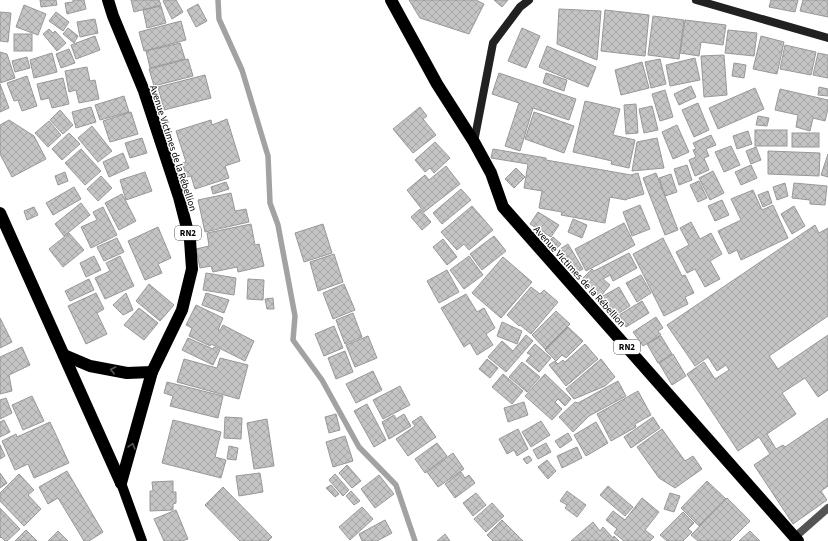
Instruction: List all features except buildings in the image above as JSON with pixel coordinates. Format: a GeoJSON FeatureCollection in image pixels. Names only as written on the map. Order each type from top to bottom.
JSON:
{"type":"FeatureCollection","features":[{"type":"Feature","properties":{"kind":"highway","name":"Avenue Victimes de la Rébellion"},"geometry":{"type":"LineString","coordinates":[[108,0],[113,16],[144,91],[179,197],[190,240],[192,269],[182,310],[152,372],[121,483]]}},
{"type":"Feature","properties":{"kind":"highway","name":"Avenue Victimes de la Rébellion"},"geometry":{"type":"LineString","coordinates":[[391,0],[437,84],[474,142],[491,173],[503,207],[797,539]]}},
{"type":"Feature","properties":{"kind":"highway"},"geometry":{"type":"LineString","coordinates":[[0,214],[121,483]]}},
{"type":"Feature","properties":{"kind":"highway"},"geometry":{"type":"LineString","coordinates":[[64,355],[90,366],[127,373],[152,372]]}},
{"type":"Feature","properties":{"kind":"main road"},"geometry":{"type":"LineString","coordinates":[[121,483],[142,541]]}},
{"type":"Feature","properties":{"kind":"street"},"geometry":{"type":"LineString","coordinates":[[474,142],[493,43],[520,7],[529,0]]}},
{"type":"Feature","properties":{"kind":"street"},"geometry":{"type":"LineString","coordinates":[[696,0],[828,38]]}},
{"type":"Feature","properties":{"kind":"street"},"geometry":{"type":"LineString","coordinates":[[797,539],[828,508]]}},
{"type":"Feature","properties":{"kind":"waterway"},"geometry":{"type":"LineString","coordinates":[[218,0],[219,19],[242,70],[268,156],[270,203],[278,225],[295,316],[293,340],[322,380],[359,447],[396,485],[415,541]]}}]}
